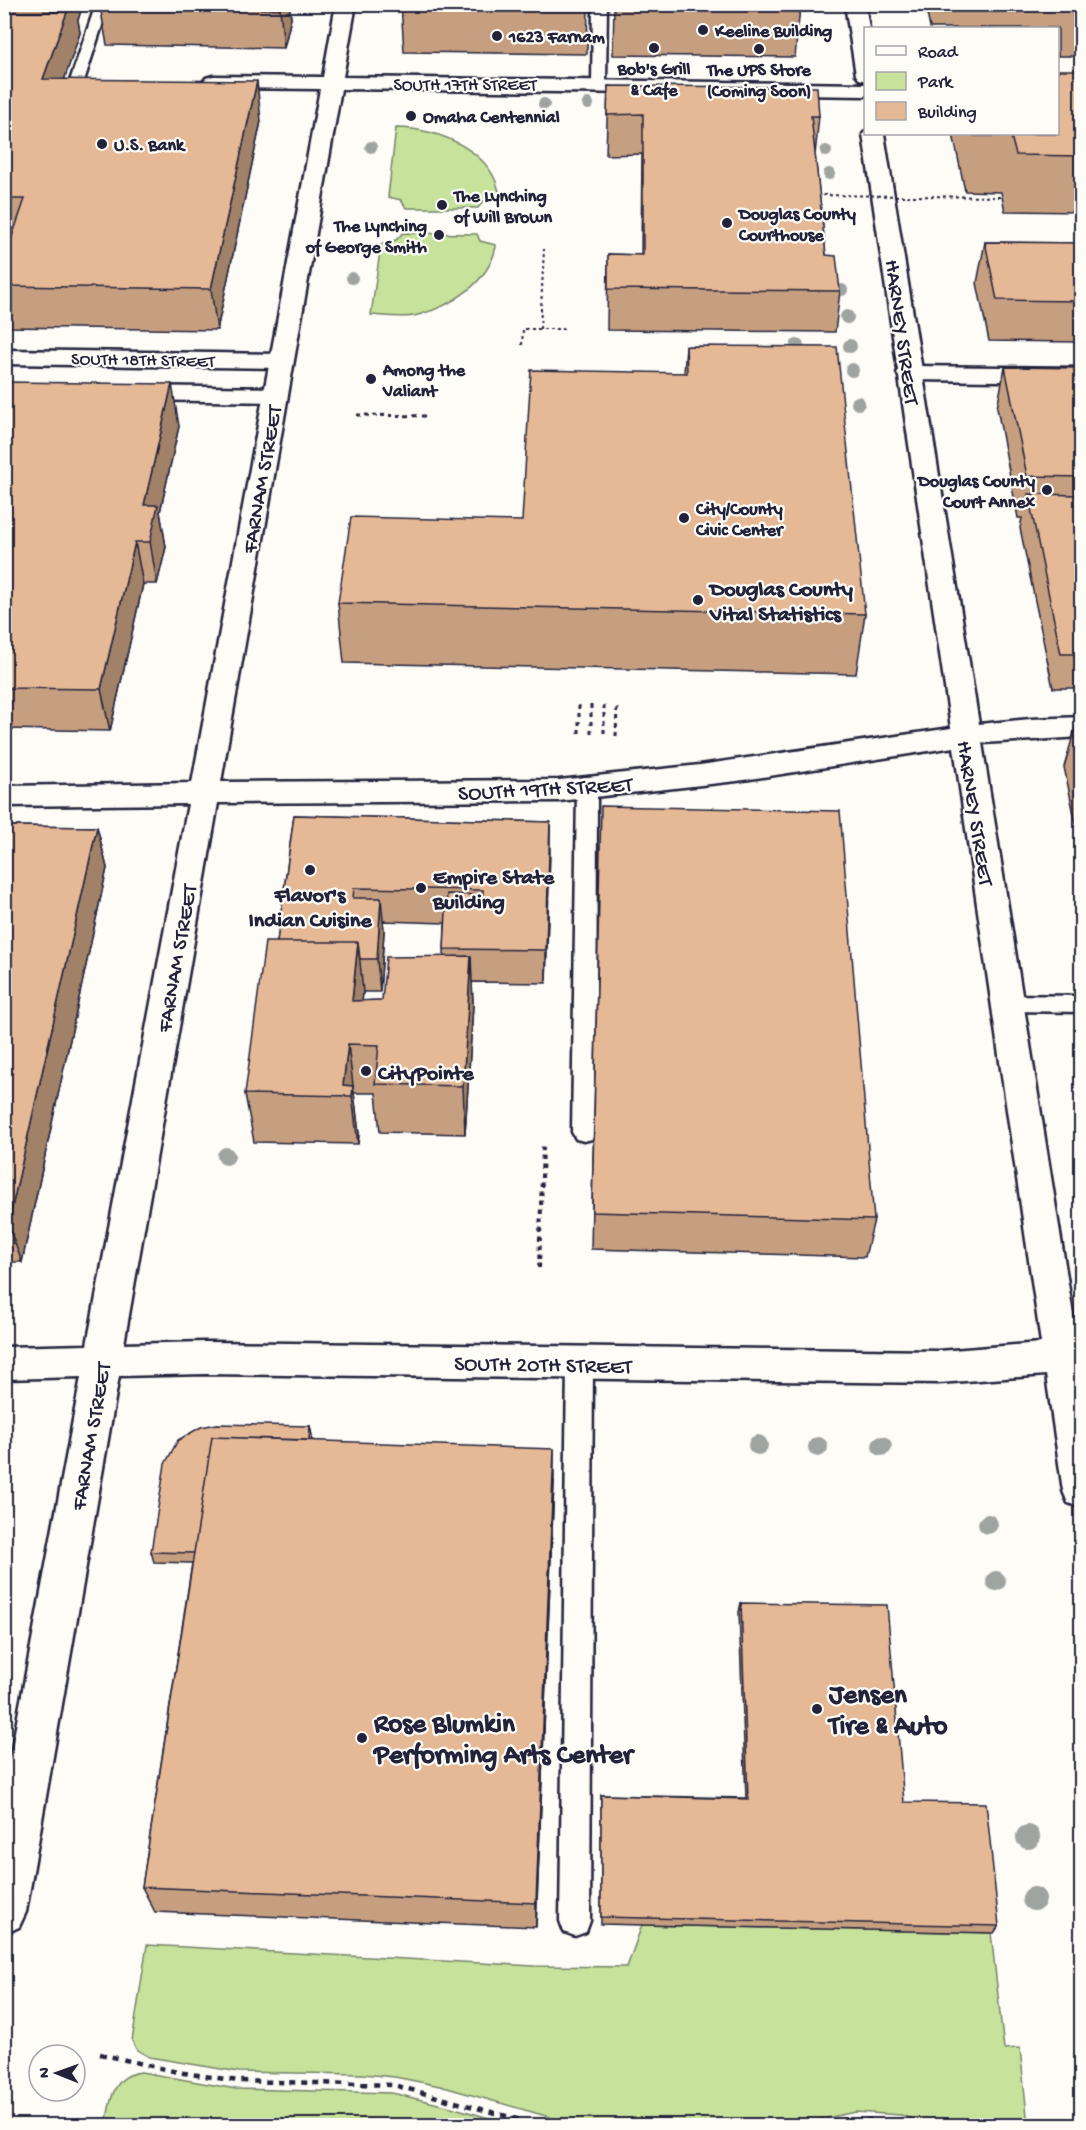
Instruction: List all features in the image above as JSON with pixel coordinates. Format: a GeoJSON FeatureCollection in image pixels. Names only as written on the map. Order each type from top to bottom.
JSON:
{"type":"FeatureCollection","features":[{"type":"Feature","properties":{"kind":"main road","name":"FARNAM STREET"},"geometry":{"type":"LineString","coordinates":[[4,1912],[346,4]]}},
{"type":"Feature","properties":{"kind":"main road"},"geometry":{"type":"LineString","coordinates":[[855,4],[864,62]]}},
{"type":"Feature","properties":{"kind":"main road"},"geometry":{"type":"LineString","coordinates":[[70,81],[101,81]]}},
{"type":"Feature","properties":{"kind":"main road","name":"SOUTH 17TH STREET"},"geometry":{"type":"LineString","coordinates":[[194,82],[599,85],[864,90]]}},
{"type":"Feature","properties":{"kind":"main road","name":"HARNEY STREET"},"geometry":{"type":"LineString","coordinates":[[874,135],[1006,1003],[1071,1357],[1082,1491]]}},
{"type":"Feature","properties":{"kind":"main road","name":"SOUTH 18TH STREET"},"geometry":{"type":"LineString","coordinates":[[4,357],[281,361]]}},
{"type":"Feature","properties":{"kind":"main road"},"geometry":{"type":"LineString","coordinates":[[909,373],[1082,375]]}},
{"type":"Feature","properties":{"kind":"main road","name":"SOUTH 18TH STREET"},"geometry":{"type":"LineString","coordinates":[[102,392],[275,394]]}},
{"type":"Feature","properties":{"kind":"main road","name":"SOUTH 19TH STREET"},"geometry":{"type":"LineString","coordinates":[[4,796],[587,789],[880,749],[965,735],[1044,727],[1082,727]]}},
{"type":"Feature","properties":{"kind":"main road","name":"SOUTH 20TH STREET"},"geometry":{"type":"LineString","coordinates":[[4,1363],[206,1358],[939,1367],[1071,1357]]}},
{"type":"Feature","properties":{"kind":"lane"},"geometry":{"type":"LineString","coordinates":[[70,81],[103,4]]}},
{"type":"Feature","properties":{"kind":"lane"},"geometry":{"type":"LineString","coordinates":[[599,85],[600,4]]}},
{"type":"Feature","properties":{"kind":"lane"},"geometry":{"type":"LineString","coordinates":[[584,1132],[587,789]]}},
{"type":"Feature","properties":{"kind":"lane"},"geometry":{"type":"LineString","coordinates":[[1006,1003],[1082,1004]]}},
{"type":"Feature","properties":{"kind":"lane"},"geometry":{"type":"LineString","coordinates":[[575,1921],[580,1364]]}},
{"type":"Feature","properties":{"kind":"path"},"geometry":{"type":"LineString","coordinates":[[810,195],[1002,197]]}},
{"type":"Feature","properties":{"kind":"path"},"geometry":{"type":"LineString","coordinates":[[540,329],[544,249]]}},
{"type":"Feature","properties":{"kind":"path"},"geometry":{"type":"LineString","coordinates":[[522,345],[522,329],[565,329]]}},
{"type":"Feature","properties":{"kind":"path"},"geometry":{"type":"LineString","coordinates":[[357,415],[428,416]]}},
{"type":"Feature","properties":{"kind":"path"},"geometry":{"type":"LineString","coordinates":[[579,705],[579,736]]}},
{"type":"Feature","properties":{"kind":"path"},"geometry":{"type":"LineString","coordinates":[[591,705],[591,736]]}},
{"type":"Feature","properties":{"kind":"path"},"geometry":{"type":"LineString","coordinates":[[604,705],[604,736]]}},
{"type":"Feature","properties":{"kind":"path"},"geometry":{"type":"LineString","coordinates":[[616,736],[617,706]]}},
{"type":"Feature","properties":{"kind":"path"},"geometry":{"type":"LineString","coordinates":[[539,1268],[543,1146]]}},
{"type":"Feature","properties":{"kind":"path"},"geometry":{"type":"LineString","coordinates":[[100,2054],[177,2072],[238,2081],[394,2085],[542,2126]]}},
{"type":"Feature","properties":{"kind":"path"},"geometry":{"type":"LineString","coordinates":[[830,2126],[870,2120],[905,2126]]}},
{"type":"Feature","properties":{"kind":"green space"},"geometry":{"type":"Polygon","coordinates":[[[396,128],[429,132],[462,145],[488,167],[496,181],[500,198],[484,201],[478,208],[406,208],[401,200],[388,197],[396,128]]]}},
{"type":"Feature","properties":{"kind":"green space"},"geometry":{"type":"Polygon","coordinates":[[[403,233],[477,234],[480,241],[496,245],[496,247],[485,272],[477,282],[456,299],[431,311],[413,316],[371,315],[381,244],[396,240],[403,233]]]}},
{"type":"Feature","properties":{"kind":"green space"},"geometry":{"type":"Polygon","coordinates":[[[642,1925],[991,1933],[1004,2049],[1020,2048],[1028,2125],[929,2125],[901,2115],[855,2112],[789,2126],[578,2125],[440,2086],[395,2077],[363,2074],[239,2072],[149,2057],[137,2050],[132,2041],[147,1945],[534,1966],[627,1967],[642,1925]]]}},
{"type":"Feature","properties":{"kind":"green space"},"geometry":{"type":"Polygon","coordinates":[[[141,2072],[236,2089],[392,2093],[513,2125],[106,2125],[111,2099],[118,2084],[131,2074],[141,2072]]]}},
{"type":"Feature","properties":{"kind":"building"},"geometry":{"type":"Polygon","coordinates":[[[101,4],[281,4],[280,9],[100,6],[101,4]]]}},
{"type":"Feature","properties":{"kind":"building"},"geometry":{"type":"Polygon","coordinates":[[[455,4],[588,4],[588,6],[455,4]]]}},
{"type":"Feature","properties":{"kind":"building"},"geometry":{"type":"Polygon","coordinates":[[[614,4],[800,4],[800,8],[614,6],[614,4]]]}},
{"type":"Feature","properties":{"kind":"building"},"geometry":{"type":"Polygon","coordinates":[[[4,12],[67,12],[43,79],[257,81],[211,289],[4,286],[4,260],[25,199],[4,199],[4,12]]]}},
{"type":"Feature","properties":{"kind":"building"},"geometry":{"type":"Polygon","coordinates":[[[1059,70],[1082,70],[1082,156],[1016,155],[1011,136],[974,136],[1059,135],[1059,70]]]}},
{"type":"Feature","properties":{"kind":"building","name":"Douglas County Courthouse"},"geometry":{"type":"Polygon","coordinates":[[[608,86],[817,87],[819,116],[811,116],[826,255],[836,256],[840,291],[608,289],[608,254],[643,255],[643,114],[607,115],[608,86]]]}},
{"type":"Feature","properties":{"kind":"building"},"geometry":{"type":"Polygon","coordinates":[[[985,242],[1082,243],[1082,301],[997,300],[985,242]]]}},
{"type":"Feature","properties":{"kind":"building","name":"City/County Civic Center"},"geometry":{"type":"Polygon","coordinates":[[[686,346],[837,347],[865,614],[338,603],[351,517],[522,521],[531,370],[687,373],[686,346]]]}},
{"type":"Feature","properties":{"kind":"building"},"geometry":{"type":"Polygon","coordinates":[[[1005,367],[1082,368],[1082,477],[1027,476],[1005,367]]]}},
{"type":"Feature","properties":{"kind":"building"},"geometry":{"type":"Polygon","coordinates":[[[4,382],[172,384],[144,505],[158,505],[150,542],[135,542],[101,689],[4,688],[4,382]]]}},
{"type":"Feature","properties":{"kind":"building"},"geometry":{"type":"Polygon","coordinates":[[[1028,494],[1082,495],[1082,654],[1061,654],[1028,494]]]}},
{"type":"Feature","properties":{"kind":"building"},"geometry":{"type":"Polygon","coordinates":[[[1076,725],[1082,725],[1082,753],[1076,725]]]}},
{"type":"Feature","properties":{"kind":"building"},"geometry":{"type":"Polygon","coordinates":[[[601,806],[840,811],[874,1220],[592,1212],[601,806]]]}},
{"type":"Feature","properties":{"kind":"building","name":"Empire State Building"},"geometry":{"type":"Polygon","coordinates":[[[294,815],[550,822],[546,950],[444,949],[447,894],[483,895],[483,890],[354,888],[353,898],[381,898],[377,959],[360,959],[358,942],[277,942],[294,815]]]}},
{"type":"Feature","properties":{"kind":"building"},"geometry":{"type":"Polygon","coordinates":[[[4,826],[97,827],[8,1225],[4,1225],[4,826]]]}},
{"type":"Feature","properties":{"kind":"building"},"geometry":{"type":"Polygon","coordinates":[[[265,942],[358,942],[352,1001],[382,1000],[386,957],[471,956],[463,1086],[375,1084],[379,1045],[348,1044],[343,1085],[353,1086],[352,1096],[245,1094],[265,942]]]}},
{"type":"Feature","properties":{"kind":"building"},"geometry":{"type":"Polygon","coordinates":[[[217,1424],[310,1426],[309,1440],[212,1437],[194,1553],[151,1552],[165,1464],[178,1440],[201,1427],[217,1424]]]}},
{"type":"Feature","properties":{"kind":"building","name":"Rose Blumkin Performing Arts Center"},"geometry":{"type":"Polygon","coordinates":[[[212,1437],[554,1449],[536,1903],[142,1887],[212,1437]]]}},
{"type":"Feature","properties":{"kind":"building","name":"Jensen Tire & Auto"},"geometry":{"type":"Polygon","coordinates":[[[741,1603],[887,1605],[904,1802],[986,1803],[999,1926],[601,1917],[601,1795],[748,1799],[741,1603]]]}},
{"type":"Feature","properties":{"kind":"place","name":"Keeline Building"},"geometry":{"type":"Point","coordinates":[703,30]}},
{"type":"Feature","properties":{"kind":"place","name":"1623 Farnam"},"geometry":{"type":"Point","coordinates":[497,36]}},
{"type":"Feature","properties":{"kind":"place","name":"Bob's Grill & Cafe"},"geometry":{"type":"Point","coordinates":[654,48]}},
{"type":"Feature","properties":{"kind":"place","name":"The UPS Store (Coming Soon)"},"geometry":{"type":"Point","coordinates":[759,49]}},
{"type":"Feature","properties":{"kind":"place","name":"Omaha Centennial"},"geometry":{"type":"Point","coordinates":[411,116]}},
{"type":"Feature","properties":{"kind":"place","name":"U.S. Bank"},"geometry":{"type":"Point","coordinates":[102,144]}},
{"type":"Feature","properties":{"kind":"place","name":"The Lynching of Will Brown"},"geometry":{"type":"Point","coordinates":[442,205]}},
{"type":"Feature","properties":{"kind":"place","name":"Douglas County Courthouse"},"geometry":{"type":"Point","coordinates":[727,223]}},
{"type":"Feature","properties":{"kind":"place","name":"The Lynching of George Smith"},"geometry":{"type":"Point","coordinates":[439,235]}},
{"type":"Feature","properties":{"kind":"place","name":"Among the Valiant"},"geometry":{"type":"Point","coordinates":[371,379]}},
{"type":"Feature","properties":{"kind":"place","name":"Douglas County Court Annex"},"geometry":{"type":"Point","coordinates":[1047,490]}},
{"type":"Feature","properties":{"kind":"place","name":"City/County Civic Center"},"geometry":{"type":"Point","coordinates":[684,518]}},
{"type":"Feature","properties":{"kind":"place","name":"Douglas County Vital Statistics"},"geometry":{"type":"Point","coordinates":[698,600]}},
{"type":"Feature","properties":{"kind":"place","name":"Flavor's Indian Cuisine"},"geometry":{"type":"Point","coordinates":[310,870]}},
{"type":"Feature","properties":{"kind":"place","name":"Empire State Building"},"geometry":{"type":"Point","coordinates":[421,888]}},
{"type":"Feature","properties":{"kind":"place","name":"CityPointe"},"geometry":{"type":"Point","coordinates":[366,1071]}},
{"type":"Feature","properties":{"kind":"place","name":"Jensen Tire & Auto"},"geometry":{"type":"Point","coordinates":[817,1709]}},
{"type":"Feature","properties":{"kind":"place","name":"Rose Blumkin Performing Arts Center"},"geometry":{"type":"Point","coordinates":[362,1738]}}]}
